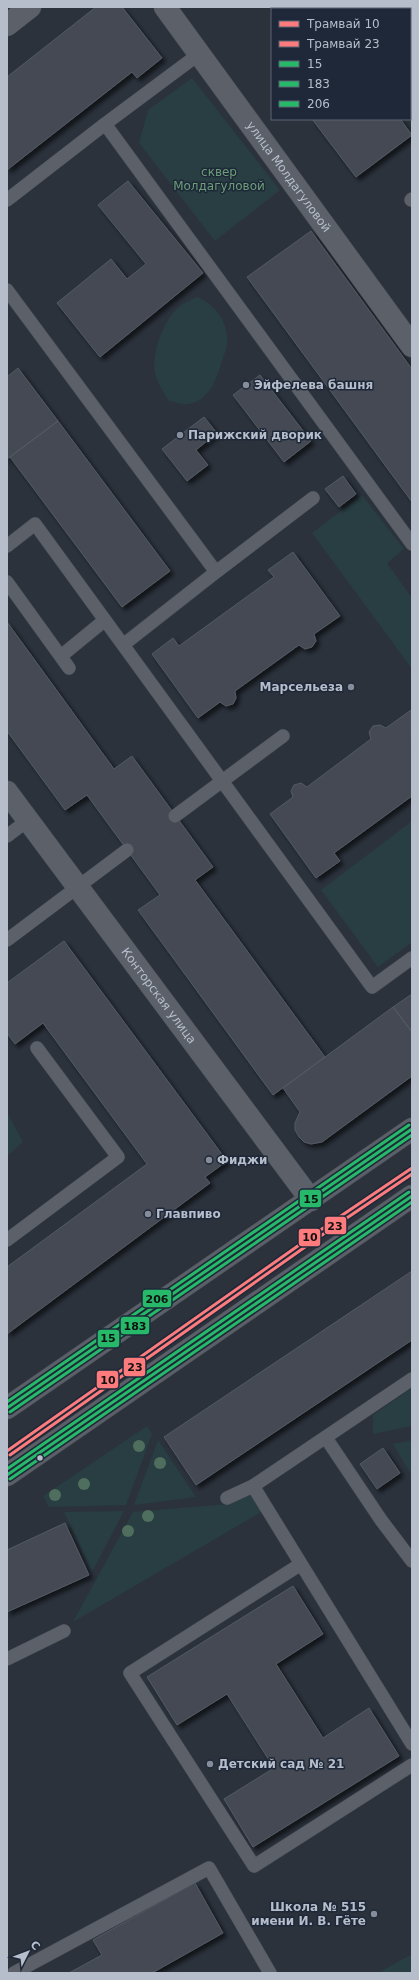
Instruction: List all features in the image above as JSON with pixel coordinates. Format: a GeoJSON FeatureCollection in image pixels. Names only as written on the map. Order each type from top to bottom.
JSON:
{"type":"FeatureCollection","features":[{"type":"Feature","properties":{"kind":"main road"},"geometry":{"type":"LineString","coordinates":[[7,1408],[412,1129]]}},
{"type":"Feature","properties":{"kind":"main road"},"geometry":{"type":"LineString","coordinates":[[7,1475],[412,1196]]}},
{"type":"Feature","properties":{"kind":"street"},"geometry":{"type":"LineString","coordinates":[[7,25],[30,7]]}},
{"type":"Feature","properties":{"kind":"street","name":"улица Молдагуловой"},"geometry":{"type":"LineString","coordinates":[[165,7],[412,346]]}},
{"type":"Feature","properties":{"kind":"street","name":"Конторская улица"},"geometry":{"type":"LineString","coordinates":[[9,798],[28,820],[311,1200]]}},
{"type":"Feature","properties":{"kind":"lane"},"geometry":{"type":"LineString","coordinates":[[7,200],[105,124],[200,54]]}},
{"type":"Feature","properties":{"kind":"lane"},"geometry":{"type":"LineString","coordinates":[[105,124],[412,544]]}},
{"type":"Feature","properties":{"kind":"lane"},"geometry":{"type":"LineString","coordinates":[[7,290],[216,572]]}},
{"type":"Feature","properties":{"kind":"lane"},"geometry":{"type":"LineString","coordinates":[[123,645],[313,498]]}},
{"type":"Feature","properties":{"kind":"lane"},"geometry":{"type":"LineString","coordinates":[[7,546],[35,524],[372,987],[412,958]]}},
{"type":"Feature","properties":{"kind":"lane"},"geometry":{"type":"LineString","coordinates":[[7,582],[69,668]]}},
{"type":"Feature","properties":{"kind":"lane"},"geometry":{"type":"LineString","coordinates":[[61,656],[105,620]]}},
{"type":"Feature","properties":{"kind":"lane"},"geometry":{"type":"LineString","coordinates":[[175,816],[283,736]]}},
{"type":"Feature","properties":{"kind":"lane"},"geometry":{"type":"LineString","coordinates":[[7,836],[28,820]]}},
{"type":"Feature","properties":{"kind":"lane"},"geometry":{"type":"LineString","coordinates":[[7,940],[127,850]]}},
{"type":"Feature","properties":{"kind":"lane"},"geometry":{"type":"LineString","coordinates":[[7,1240],[118,1157],[37,1048]]}},
{"type":"Feature","properties":{"kind":"lane"},"geometry":{"type":"LineString","coordinates":[[227,1498],[253,1486],[412,1379]]}},
{"type":"Feature","properties":{"kind":"lane"},"geometry":{"type":"LineString","coordinates":[[326,1438],[381,1520],[412,1561]]}},
{"type":"Feature","properties":{"kind":"lane"},"geometry":{"type":"LineString","coordinates":[[253,1486],[412,1744]]}},
{"type":"Feature","properties":{"kind":"lane"},"geometry":{"type":"LineString","coordinates":[[301,1564],[130,1673],[254,1866],[412,1765]]}},
{"type":"Feature","properties":{"kind":"lane"},"geometry":{"type":"LineString","coordinates":[[7,1659],[64,1631]]}},
{"type":"Feature","properties":{"kind":"lane"},"geometry":{"type":"LineString","coordinates":[[14,1973],[209,1868],[270,1973]]}},
{"type":"Feature","properties":{"kind":"green space","name":"сквер Молдагуловой"},"geometry":{"type":"Polygon","coordinates":[[[192,78],[280,190],[215,241],[139,143],[148,110],[192,78]]]}},
{"type":"Feature","properties":{"kind":"green space"},"geometry":{"type":"Polygon","coordinates":[[[197,297],[210,304],[220,315],[226,328],[227,345],[218,375],[207,394],[195,402],[183,404],[169,401],[163,391],[155,373],[155,356],[160,337],[169,319],[180,306],[197,297]]]}},
{"type":"Feature","properties":{"kind":"green space"},"geometry":{"type":"Polygon","coordinates":[[[362,495],[404,549],[387,563],[412,598],[412,669],[312,533],[362,495]]]}},
{"type":"Feature","properties":{"kind":"green space"},"geometry":{"type":"Polygon","coordinates":[[[412,821],[412,942],[378,967],[321,890],[412,821]]]}},
{"type":"Feature","properties":{"kind":"green space"},"geometry":{"type":"Polygon","coordinates":[[[7,1112],[23,1142],[7,1156],[7,1112]]]}},
{"type":"Feature","properties":{"kind":"green space"},"geometry":{"type":"Polygon","coordinates":[[[412,1388],[412,1426],[373,1434],[373,1415],[412,1388]]]}},
{"type":"Feature","properties":{"kind":"green space"},"geometry":{"type":"Polygon","coordinates":[[[147,1426],[152,1434],[126,1505],[49,1507],[43,1496],[147,1426]]]}},
{"type":"Feature","properties":{"kind":"green space"},"geometry":{"type":"Polygon","coordinates":[[[158,1440],[196,1497],[134,1505],[158,1440]]]}},
{"type":"Feature","properties":{"kind":"green space"},"geometry":{"type":"Polygon","coordinates":[[[412,1440],[412,1476],[393,1444],[412,1440]]]}},
{"type":"Feature","properties":{"kind":"green space"},"geometry":{"type":"Polygon","coordinates":[[[251,1493],[263,1511],[73,1622],[133,1512],[229,1504],[251,1493]]]}},
{"type":"Feature","properties":{"kind":"green space"},"geometry":{"type":"Polygon","coordinates":[[[124,1511],[92,1572],[64,1512],[124,1511]]]}},
{"type":"Feature","properties":{"kind":"green space"},"geometry":{"type":"Polygon","coordinates":[[[412,1954],[412,1973],[378,1973],[412,1954]]]}},
{"type":"Feature","properties":{"kind":"building"},"geometry":{"type":"Polygon","coordinates":[[[96,7],[122,7],[162,58],[137,78],[132,72],[7,170],[7,77],[96,7]]]}},
{"type":"Feature","properties":{"kind":"building"},"geometry":{"type":"Polygon","coordinates":[[[412,7],[411,107],[411,8],[405,8],[412,7]]]}},
{"type":"Feature","properties":{"kind":"building"},"geometry":{"type":"Polygon","coordinates":[[[313,120],[401,120],[412,135],[356,177],[313,120]]]}},
{"type":"Feature","properties":{"kind":"building"},"geometry":{"type":"Polygon","coordinates":[[[128,181],[203,273],[100,357],[57,303],[111,259],[127,279],[146,264],[98,205],[128,181]]]}},
{"type":"Feature","properties":{"kind":"building"},"geometry":{"type":"Polygon","coordinates":[[[311,231],[412,369],[412,502],[247,277],[311,231]]]}},
{"type":"Feature","properties":{"kind":"building"},"geometry":{"type":"Polygon","coordinates":[[[18,368],[58,421],[7,459],[7,377],[18,368]]]}},
{"type":"Feature","properties":{"kind":"building"},"geometry":{"type":"Polygon","coordinates":[[[260,375],[311,441],[284,462],[233,395],[260,375]]]}},
{"type":"Feature","properties":{"kind":"building"},"geometry":{"type":"Polygon","coordinates":[[[204,417],[217,433],[196,450],[208,465],[187,481],[162,449],[204,417]]]}},
{"type":"Feature","properties":{"kind":"building"},"geometry":{"type":"Polygon","coordinates":[[[58,421],[170,571],[122,607],[10,457],[58,421]]]}},
{"type":"Feature","properties":{"kind":"building"},"geometry":{"type":"Polygon","coordinates":[[[343,476],[356,494],[339,507],[325,489],[343,476]]]}},
{"type":"Feature","properties":{"kind":"building"},"geometry":{"type":"Polygon","coordinates":[[[293,552],[340,616],[314,634],[316,641],[312,647],[305,649],[299,645],[235,691],[236,698],[233,704],[226,706],[220,702],[198,718],[152,654],[173,638],[179,646],[274,577],[268,570],[293,552]]]}},
{"type":"Feature","properties":{"kind":"building"},"geometry":{"type":"Polygon","coordinates":[[[7,622],[114,769],[132,756],[213,867],[195,880],[325,1057],[273,1095],[138,910],[160,895],[87,795],[65,810],[7,731],[7,622]]]}},
{"type":"Feature","properties":{"kind":"building"},"geometry":{"type":"Polygon","coordinates":[[[411,710],[412,796],[334,853],[340,861],[316,878],[270,814],[293,797],[291,791],[294,785],[301,783],[307,787],[371,739],[369,732],[373,726],[380,725],[386,728],[411,710]]]}},
{"type":"Feature","properties":{"kind":"building"},"geometry":{"type":"Polygon","coordinates":[[[64,941],[227,1161],[205,1177],[210,1183],[7,1334],[7,1267],[147,1164],[43,1023],[15,1044],[7,1033],[7,983],[64,941]]]}},
{"type":"Feature","properties":{"kind":"building"},"geometry":{"type":"Polygon","coordinates":[[[412,994],[412,1032],[393,1007],[412,994]]]}},
{"type":"Feature","properties":{"kind":"building"},"geometry":{"type":"Polygon","coordinates":[[[393,1007],[412,1032],[412,1076],[322,1142],[311,1144],[304,1142],[295,1130],[295,1123],[300,1112],[283,1088],[393,1007]]]}},
{"type":"Feature","properties":{"kind":"building"},"geometry":{"type":"Polygon","coordinates":[[[412,1271],[412,1340],[196,1485],[164,1437],[412,1271]]]}},
{"type":"Feature","properties":{"kind":"building"},"geometry":{"type":"Polygon","coordinates":[[[383,1448],[400,1473],[377,1489],[360,1464],[383,1448]]]}},
{"type":"Feature","properties":{"kind":"building"},"geometry":{"type":"Polygon","coordinates":[[[65,1523],[89,1575],[7,1612],[7,1550],[65,1523]]]}},
{"type":"Feature","properties":{"kind":"building"},"geometry":{"type":"Polygon","coordinates":[[[293,1586],[323,1634],[276,1664],[323,1738],[369,1708],[399,1756],[253,1847],[224,1799],[274,1768],[227,1694],[177,1725],[147,1677],[293,1586]]]}},
{"type":"Feature","properties":{"kind":"building"},"geometry":{"type":"Polygon","coordinates":[[[195,1883],[223,1933],[152,1973],[69,1973],[102,1955],[93,1940],[195,1883]]]}},
{"type":"Feature","properties":{"kind":"tram line","name":"10"},"geometry":{"type":"LineString","coordinates":[[7,1451],[329,1224],[412,1168]]}},
{"type":"Feature","properties":{"kind":"tram line","name":"23"},"geometry":{"type":"LineString","coordinates":[[10,1455],[332,1228],[412,1174]]}},
{"type":"Feature","properties":{"kind":"transit line","name":"206"},"geometry":{"type":"LineString","coordinates":[[7,1402],[409,1125]]}},
{"type":"Feature","properties":{"kind":"transit line","name":"15"},"geometry":{"type":"LineString","coordinates":[[7,1408],[412,1129]]}},
{"type":"Feature","properties":{"kind":"transit line","name":"183"},"geometry":{"type":"LineString","coordinates":[[10,1412],[412,1135]]}},
{"type":"Feature","properties":{"kind":"transit line","name":"206"},"geometry":{"type":"LineString","coordinates":[[7,1469],[409,1192]]}},
{"type":"Feature","properties":{"kind":"transit line","name":"15"},"geometry":{"type":"LineString","coordinates":[[7,1475],[412,1196]]}},
{"type":"Feature","properties":{"kind":"transit line","name":"183"},"geometry":{"type":"LineString","coordinates":[[10,1479],[412,1202]]}},
{"type":"Feature","properties":{"kind":"place","name":"Эйфелева башня"},"geometry":{"type":"Point","coordinates":[246,385]}},
{"type":"Feature","properties":{"kind":"place","name":"Парижский дворик"},"geometry":{"type":"Point","coordinates":[180,435]}},
{"type":"Feature","properties":{"kind":"place","name":"Марсельеза"},"geometry":{"type":"Point","coordinates":[351,687]}},
{"type":"Feature","properties":{"kind":"place","name":"Фиджи"},"geometry":{"type":"Point","coordinates":[209,1160]}},
{"type":"Feature","properties":{"kind":"place","name":"Главпиво"},"geometry":{"type":"Point","coordinates":[148,1214]}},
{"type":"Feature","properties":{"kind":"place","name":"Детский сад № 21"},"geometry":{"type":"Point","coordinates":[210,1764]}},
{"type":"Feature","properties":{"kind":"place","name":"Школа № 515 имени И. В. Гёте"},"geometry":{"type":"Point","coordinates":[374,1914]}}]}
